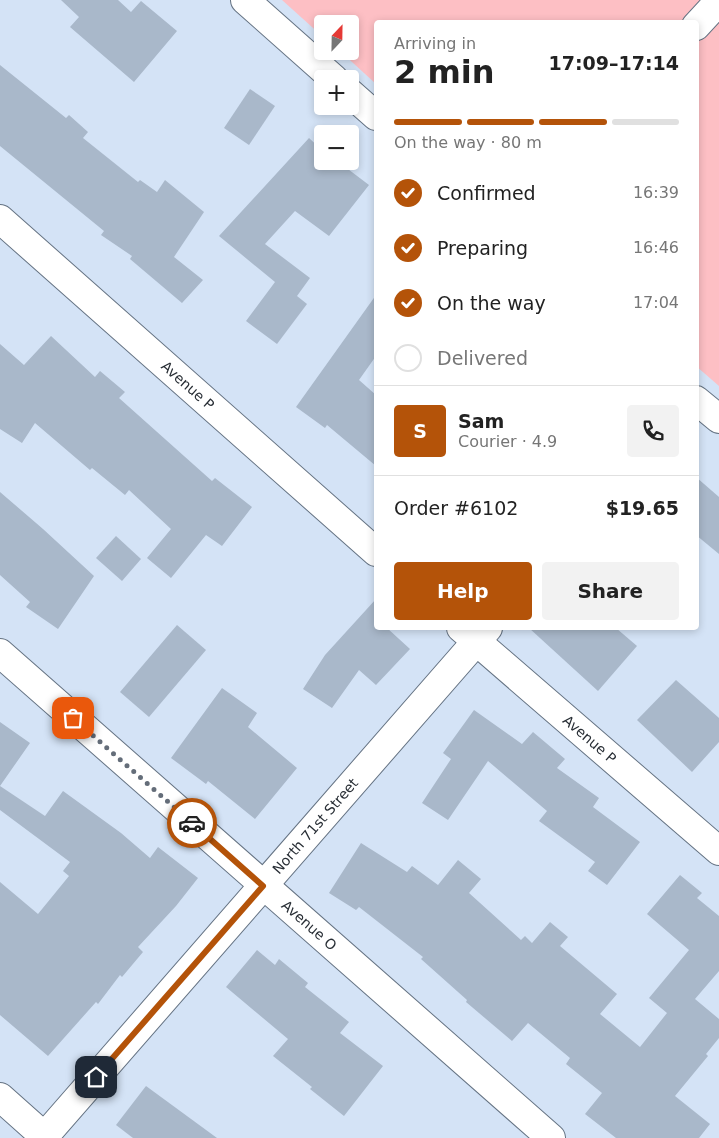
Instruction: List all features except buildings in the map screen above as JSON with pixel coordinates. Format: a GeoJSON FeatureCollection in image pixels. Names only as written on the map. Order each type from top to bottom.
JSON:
{"type":"FeatureCollection","features":[{"type":"Feature","properties":{"kind":"street"},"geometry":{"type":"LineString","coordinates":[[245,0],[324,70]]}},
{"type":"Feature","properties":{"kind":"street"},"geometry":{"type":"LineString","coordinates":[[699,23],[719,1]]}},
{"type":"Feature","properties":{"kind":"street"},"geometry":{"type":"LineString","coordinates":[[359,101],[374,114]]}},
{"type":"Feature","properties":{"kind":"street","name":"Avenue P"},"geometry":{"type":"LineString","coordinates":[[0,219],[374,550]]}},
{"type":"Feature","properties":{"kind":"street"},"geometry":{"type":"LineString","coordinates":[[699,403],[719,420]]}},
{"type":"Feature","properties":{"kind":"street","name":"Avenue P"},"geometry":{"type":"LineString","coordinates":[[475,632],[719,851]]}},
{"type":"Feature","properties":{"kind":"street","name":"North 71st Street"},"geometry":{"type":"LineString","coordinates":[[44,1137],[263,886],[475,632]]}},
{"type":"Feature","properties":{"kind":"street","name":"Avenue O"},"geometry":{"type":"LineString","coordinates":[[0,653],[551,1138]]}},
{"type":"Feature","properties":{"kind":"street"},"geometry":{"type":"LineString","coordinates":[[0,1097],[44,1137]]}},
{"type":"Feature","properties":{"kind":"shaded area"},"geometry":{"type":"Polygon","coordinates":[[[282,0],[719,0],[719,386],[699,369],[699,20],[374,20],[374,82],[350,60],[359,60],[359,15],[314,15],[314,29],[282,0]]]}},
{"type":"Feature","properties":{"kind":"way so far"},"geometry":{"type":"LineString","coordinates":[[73,718],[192,823]]}},
{"type":"Feature","properties":{"kind":"route"},"geometry":{"type":"LineString","coordinates":[[96,1077],[263,886],[192,823]]}}]}
